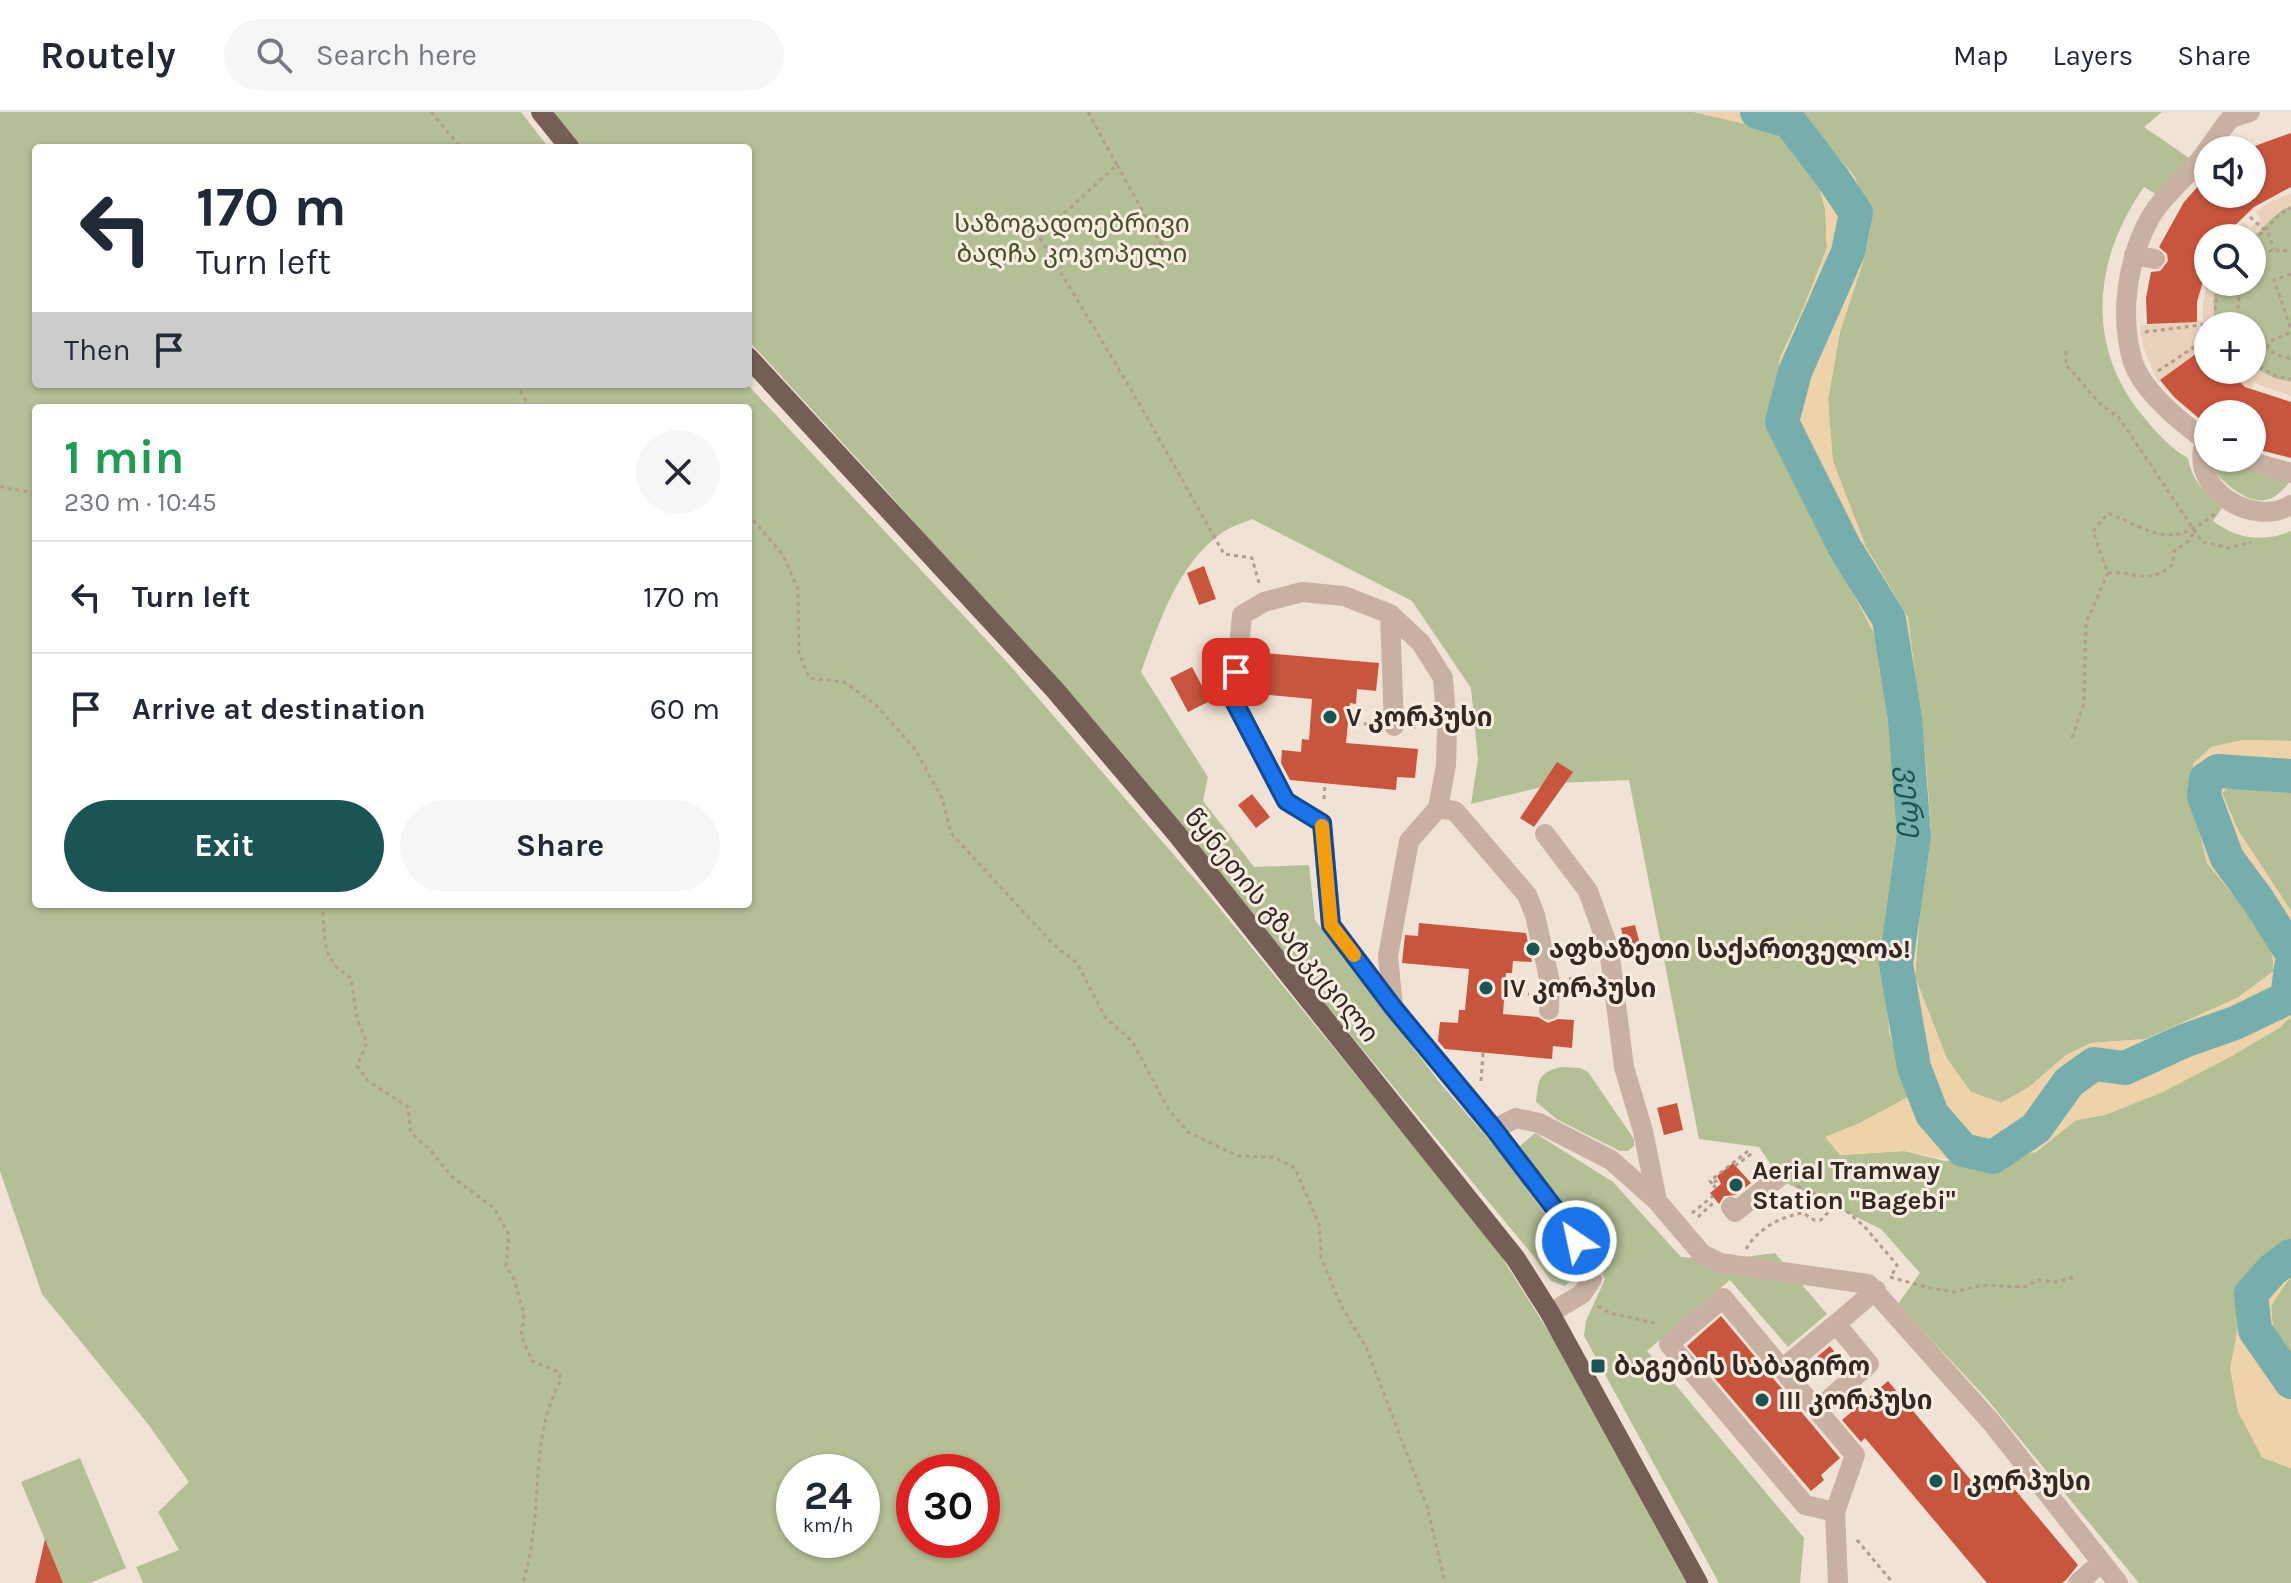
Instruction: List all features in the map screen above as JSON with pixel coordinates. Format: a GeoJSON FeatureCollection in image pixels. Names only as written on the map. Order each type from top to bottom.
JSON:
{"type":"FeatureCollection","features":[{"type":"Feature","properties":{"kind":"main road"},"geometry":{"type":"LineString","coordinates":[[541,112],[567,144]]}},
{"type":"Feature","properties":{"kind":"main road","name":"წყნეთის გზატკეცილი"},"geometry":{"type":"LineString","coordinates":[[752,361],[1055,690],[1176,833],[1516,1259],[1550,1313],[1698,1583]]}},
{"type":"Feature","properties":{"kind":"street"},"geometry":{"type":"LineString","coordinates":[[2194,434],[2170,411],[2134,363],[2126,296],[2134,255],[2151,216],[2231,118],[2250,112]]}},
{"type":"Feature","properties":{"kind":"street"},"geometry":{"type":"LineString","coordinates":[[2134,255],[2155,259]]}},
{"type":"Feature","properties":{"kind":"street"},"geometry":{"type":"LineString","coordinates":[[2266,466],[2291,473]]}},
{"type":"Feature","properties":{"kind":"street"},"geometry":{"type":"LineString","coordinates":[[2204,472],[2241,508],[2264,514],[2291,505]]}},
{"type":"Feature","properties":{"kind":"street"},"geometry":{"type":"LineString","coordinates":[[1393,1007],[1388,956],[1409,841],[1438,808],[1446,765],[1443,678],[1421,643],[1390,614],[1344,596],[1302,592],[1264,602],[1242,615],[1234,701],[1286,801],[1322,823],[1331,925],[1393,1007],[1494,1129],[1565,1222],[1587,1260],[1592,1279],[1582,1294],[1550,1313]]}},
{"type":"Feature","properties":{"kind":"street"},"geometry":{"type":"LineString","coordinates":[[1385,725],[1390,614]]}},
{"type":"Feature","properties":{"kind":"street"},"geometry":{"type":"LineString","coordinates":[[1438,808],[1455,811],[1527,895],[1535,915],[1550,982],[1549,1010]]}},
{"type":"Feature","properties":{"kind":"street"},"geometry":{"type":"LineString","coordinates":[[1545,834],[1588,891],[1609,949],[1624,1067],[1643,1131],[1657,1201]]}},
{"type":"Feature","properties":{"kind":"street"},"geometry":{"type":"LineString","coordinates":[[1494,1129],[1516,1118],[1539,1123],[1611,1160],[1657,1201],[1702,1254],[1720,1263],[1883,1284],[2118,1583]]}},
{"type":"Feature","properties":{"kind":"street"},"geometry":{"type":"LineString","coordinates":[[1722,1202],[1735,1212],[1784,1175]]}},
{"type":"Feature","properties":{"kind":"street"},"geometry":{"type":"LineString","coordinates":[[1782,1369],[1883,1284]]}},
{"type":"Feature","properties":{"kind":"street"},"geometry":{"type":"LineString","coordinates":[[1835,1512],[1805,1505],[1669,1344],[1723,1298],[1855,1455],[1835,1512],[1838,1583]]}},
{"type":"Feature","properties":{"kind":"street"},"geometry":{"type":"LineString","coordinates":[[1817,1410],[1869,1364],[1836,1324]]}},
{"type":"Feature","properties":{"kind":"street"},"geometry":{"type":"LineString","coordinates":[[2078,1583],[2102,1562]]}},
{"type":"Feature","properties":{"kind":"path"},"geometry":{"type":"LineString","coordinates":[[431,112],[458,144]]}},
{"type":"Feature","properties":{"kind":"path"},"geometry":{"type":"LineString","coordinates":[[1088,112],[1172,264]]}},
{"type":"Feature","properties":{"kind":"path"},"geometry":{"type":"LineString","coordinates":[[1117,165],[1039,236],[1224,554],[1252,558],[1264,602]]}},
{"type":"Feature","properties":{"kind":"path"},"geometry":{"type":"LineString","coordinates":[[2266,230],[2281,212],[2291,208]]}},
{"type":"Feature","properties":{"kind":"path"},"geometry":{"type":"LineString","coordinates":[[2250,217],[2258,224]]}},
{"type":"Feature","properties":{"kind":"path"},"geometry":{"type":"LineString","coordinates":[[2266,233],[2274,249],[2281,252],[2291,249]]}},
{"type":"Feature","properties":{"kind":"path"},"geometry":{"type":"LineString","coordinates":[[2266,253],[2274,249]]}},
{"type":"Feature","properties":{"kind":"path"},"geometry":{"type":"LineString","coordinates":[[2291,274],[2274,280],[2291,331],[2271,341],[2266,349],[2291,359]]}},
{"type":"Feature","properties":{"kind":"path"},"geometry":{"type":"LineString","coordinates":[[2129,334],[2194,324]]}},
{"type":"Feature","properties":{"kind":"path"},"geometry":{"type":"LineString","coordinates":[[2145,380],[2194,347]]}},
{"type":"Feature","properties":{"kind":"path"},"geometry":{"type":"LineString","coordinates":[[2066,351],[2066,366],[2078,376],[2103,409],[2118,416],[2202,542],[2230,548],[2251,542]]}},
{"type":"Feature","properties":{"kind":"path"},"geometry":{"type":"LineString","coordinates":[[2266,370],[2291,379]]}},
{"type":"Feature","properties":{"kind":"path"},"geometry":{"type":"LineString","coordinates":[[0,486],[11,491],[32,493]]}},
{"type":"Feature","properties":{"kind":"path"},"geometry":{"type":"LineString","coordinates":[[2072,738],[2084,702],[2086,623],[2108,573],[2093,532],[2108,513],[2152,533],[2181,536],[2194,531]]}},
{"type":"Feature","properties":{"kind":"path"},"geometry":{"type":"LineString","coordinates":[[752,519],[783,555],[798,589],[799,653],[809,678],[844,682],[875,704],[915,749],[942,798],[951,833],[1054,945],[1077,963],[1105,1017],[1132,1041],[1169,1110],[1188,1132],[1238,1156],[1273,1157],[1295,1168],[1320,1227],[1321,1258],[1343,1309],[1366,1347],[1427,1506],[1445,1583]]}},
{"type":"Feature","properties":{"kind":"path"},"geometry":{"type":"LineString","coordinates":[[2108,573],[2119,572],[2141,578],[2169,568],[2173,564],[2174,551],[2189,541],[2194,531]]}},
{"type":"Feature","properties":{"kind":"path"},"geometry":{"type":"LineString","coordinates":[[1348,722],[1447,730]]}},
{"type":"Feature","properties":{"kind":"path"},"geometry":{"type":"LineString","coordinates":[[322,908],[327,952],[335,968],[351,978],[357,1019],[367,1042],[357,1066],[368,1081],[408,1107],[411,1133],[453,1178],[494,1208],[509,1235],[506,1266],[514,1279],[524,1314],[521,1336],[532,1361],[559,1372],[561,1380],[549,1401],[538,1459],[536,1505],[523,1583]]}},
{"type":"Feature","properties":{"kind":"path"},"geometry":{"type":"LineString","coordinates":[[1550,982],[1612,972]]}},
{"type":"Feature","properties":{"kind":"path"},"geometry":{"type":"LineString","coordinates":[[1504,992],[1532,995]]}},
{"type":"Feature","properties":{"kind":"path"},"geometry":{"type":"LineString","coordinates":[[1719,1179],[1714,1186],[1710,1181],[1748,1151],[1751,1154],[1735,1166]]}},
{"type":"Feature","properties":{"kind":"path"},"geometry":{"type":"LineString","coordinates":[[1784,1175],[1837,1203],[1864,1226],[1897,1265],[1883,1284]]}},
{"type":"Feature","properties":{"kind":"path"},"geometry":{"type":"LineString","coordinates":[[1699,1224],[1691,1215],[1722,1202]]}},
{"type":"Feature","properties":{"kind":"path"},"geometry":{"type":"LineString","coordinates":[[1736,1266],[1750,1242],[1788,1215],[1803,1213],[1814,1220],[1821,1220],[1837,1203]]}},
{"type":"Feature","properties":{"kind":"path"},"geometry":{"type":"LineString","coordinates":[[1697,1218],[1708,1207]]}},
{"type":"Feature","properties":{"kind":"path"},"geometry":{"type":"LineString","coordinates":[[1883,1284],[1953,1292],[1983,1285],[2024,1287],[2039,1280],[2056,1282],[2075,1277]]}},
{"type":"Feature","properties":{"kind":"path"},"geometry":{"type":"LineString","coordinates":[[1596,1305],[1610,1313],[1659,1324]]}},
{"type":"Feature","properties":{"kind":"path"},"geometry":{"type":"LineString","coordinates":[[1855,1537],[1893,1583]]}},
{"type":"Feature","properties":{"kind":"green space"},"geometry":{"type":"Polygon","coordinates":[[[0,112],[521,112],[546,144],[32,144],[32,388],[751,388],[1007,662],[1212,899],[1493,1243],[1560,1350],[1686,1583],[143,1583],[136,1567],[179,1550],[158,1512],[189,1482],[148,1424],[42,1294],[0,1171],[0,112]]]}},
{"type":"Feature","properties":{"kind":"green space","name":"საზოგადოებრივი ბაღჩა კოკოპელი"},"geometry":{"type":"Polygon","coordinates":[[[554,112],[1694,112],[1781,132],[1814,168],[1825,208],[1827,248],[1780,358],[1771,436],[1876,637],[1898,763],[1899,851],[1886,944],[1889,1032],[1910,1096],[1826,1137],[1840,1155],[1904,1151],[1945,1161],[2036,1152],[2076,1120],[2105,1115],[2279,1028],[2291,1017],[2291,1244],[2245,1288],[2240,1324],[2261,1457],[2291,1468],[2291,1583],[2139,1583],[1986,1398],[1898,1304],[1920,1273],[1881,1229],[1782,1181],[1759,1147],[1699,1139],[1629,780],[1558,783],[1471,804],[1478,759],[1471,688],[1412,601],[1252,519],[1234,526],[1207,545],[1182,577],[1163,614],[1141,672],[1208,777],[1203,801],[1254,867],[1309,865],[1315,920],[1440,1083],[1504,1157],[1574,1254],[1577,1275],[1565,1286],[1551,1281],[1105,738],[752,344],[752,144],[580,144],[554,112]]]}},
{"type":"Feature","properties":{"kind":"green space"},"geometry":{"type":"Polygon","coordinates":[[[1799,112],[2162,112],[2144,127],[2192,160],[2159,196],[2144,187],[2114,243],[2106,273],[2103,303],[2104,332],[2112,361],[2124,389],[2143,416],[2169,445],[2188,458],[2196,480],[2222,508],[2213,521],[2231,532],[2250,537],[2270,537],[2291,531],[2291,741],[2244,740],[2211,747],[2193,764],[2194,808],[2207,863],[2248,913],[2272,951],[2274,971],[2237,998],[2146,1039],[2091,1043],[2066,1055],[2029,1087],[2001,1103],[1971,1092],[1947,1059],[1915,977],[1923,871],[1931,830],[1908,618],[1866,547],[1832,461],[1828,399],[1840,331],[1863,262],[1855,177],[1799,112]]]}},
{"type":"Feature","properties":{"kind":"green space"},"geometry":{"type":"Polygon","coordinates":[[[2291,206],[2291,382],[2266,374],[2266,312],[2214,312],[2213,301],[2214,296],[2266,296],[2266,224],[2291,206]]]}},
{"type":"Feature","properties":{"kind":"green space"},"geometry":{"type":"Polygon","coordinates":[[[2216,472],[2258,472],[2291,480],[2276,495],[2261,500],[2236,491],[2216,472]]]}},
{"type":"Feature","properties":{"kind":"green space"},"geometry":{"type":"Polygon","coordinates":[[[2233,782],[2291,791],[2291,911],[2238,830],[2222,793],[2233,782]]]}},
{"type":"Feature","properties":{"kind":"green space"},"geometry":{"type":"Polygon","coordinates":[[[1561,1067],[1580,1068],[1588,1072],[1634,1139],[1634,1146],[1628,1151],[1620,1151],[1558,1120],[1536,1102],[1543,1075],[1561,1067]]]}},
{"type":"Feature","properties":{"kind":"green space"},"geometry":{"type":"Polygon","coordinates":[[[1535,1133],[1613,1182],[1681,1257],[1730,1259],[1775,1253],[1827,1314],[1788,1347],[1730,1280],[1647,1351],[1804,1538],[1800,1583],[1719,1583],[1584,1336],[1586,1321],[1605,1279],[1572,1219],[1520,1146],[1535,1133]]]}},
{"type":"Feature","properties":{"kind":"green space"},"geometry":{"type":"Polygon","coordinates":[[[2291,1276],[2291,1373],[2275,1353],[2271,1305],[2291,1276]]]}},
{"type":"Feature","properties":{"kind":"green space"},"geometry":{"type":"Polygon","coordinates":[[[80,1458],[126,1568],[90,1583],[63,1583],[21,1482],[80,1458]]]}},
{"type":"Feature","properties":{"kind":"sand"},"geometry":{"type":"Polygon","coordinates":[[[1694,112],[1799,112],[1855,177],[1872,222],[1863,262],[1840,332],[1828,399],[1833,461],[1866,547],[1908,617],[1926,760],[1931,830],[1923,871],[1915,977],[1947,1059],[1971,1092],[2001,1103],[2029,1087],[2066,1055],[2091,1043],[2146,1039],[2237,998],[2274,972],[2272,951],[2248,913],[2207,863],[2194,808],[2193,764],[2211,747],[2244,740],[2291,741],[2291,791],[2234,782],[2222,793],[2238,830],[2291,911],[2291,1017],[2279,1028],[2232,1056],[2161,1093],[2105,1115],[2076,1120],[2036,1152],[1978,1165],[1904,1151],[1840,1155],[1825,1137],[1860,1123],[1910,1096],[1889,1032],[1886,944],[1899,851],[1898,763],[1876,637],[1771,436],[1780,358],[1827,248],[1825,208],[1814,168],[1781,132],[1694,112]]]}},
{"type":"Feature","properties":{"kind":"sand"},"geometry":{"type":"Polygon","coordinates":[[[2291,1244],[2291,1276],[2271,1306],[2275,1353],[2291,1373],[2291,1468],[2262,1457],[2238,1412],[2230,1369],[2245,1288],[2291,1244]]]}},
{"type":"Feature","properties":{"kind":"shaded area"},"geometry":{"type":"Polygon","coordinates":[[[2291,193],[2291,206],[2278,211],[2266,224],[2255,224],[2261,219],[2256,212],[2266,208],[2270,202],[2291,193]]]}},
{"type":"Feature","properties":{"kind":"shaded area"},"geometry":{"type":"Polygon","coordinates":[[[2205,296],[2214,296],[2214,312],[2203,312],[2205,296]]]}},
{"type":"Feature","properties":{"kind":"shaded area"},"geometry":{"type":"Polygon","coordinates":[[[2194,322],[2194,355],[2158,382],[2145,352],[2141,325],[2194,322]]]}},
{"type":"Feature","properties":{"kind":"shaded area"},"geometry":{"type":"Polygon","coordinates":[[[2266,374],[2291,382],[2291,396],[2257,384],[2266,384],[2266,374]]]}},
{"type":"Feature","properties":{"kind":"building"},"geometry":{"type":"Polygon","coordinates":[[[2291,133],[2291,187],[2266,201],[2266,142],[2291,133]]]}},
{"type":"Feature","properties":{"kind":"building"},"geometry":{"type":"Polygon","coordinates":[[[2194,191],[2194,208],[2253,208],[2236,224],[2194,224],[2194,296],[2199,296],[2194,322],[2147,324],[2146,298],[2151,272],[2160,271],[2168,261],[2167,254],[2159,247],[2184,202],[2194,191]]]}},
{"type":"Feature","properties":{"kind":"building"},"geometry":{"type":"Polygon","coordinates":[[[2194,355],[2194,384],[2242,384],[2291,402],[2291,458],[2266,452],[2266,400],[2194,400],[2194,414],[2160,380],[2194,355]]]}},
{"type":"Feature","properties":{"kind":"building"},"geometry":{"type":"Polygon","coordinates":[[[1204,566],[1216,599],[1199,605],[1187,573],[1204,566]]]}},
{"type":"Feature","properties":{"kind":"building","name":"V კორპუსი"},"geometry":{"type":"Polygon","coordinates":[[[1264,653],[1379,663],[1376,691],[1357,689],[1356,704],[1350,703],[1346,743],[1418,749],[1415,778],[1397,777],[1396,790],[1290,780],[1281,763],[1282,750],[1301,752],[1302,739],[1309,740],[1312,699],[1248,693],[1250,664],[1262,666],[1264,653]]]}},
{"type":"Feature","properties":{"kind":"building"},"geometry":{"type":"Polygon","coordinates":[[[1192,667],[1210,701],[1188,712],[1170,678],[1192,667]]]}},
{"type":"Feature","properties":{"kind":"building"},"geometry":{"type":"Polygon","coordinates":[[[1557,762],[1573,772],[1534,827],[1520,818],[1557,762]]]}},
{"type":"Feature","properties":{"kind":"building"},"geometry":{"type":"Polygon","coordinates":[[[1252,794],[1270,817],[1256,828],[1238,805],[1252,794]]]}},
{"type":"Feature","properties":{"kind":"building","name":"IV კორპუსი"},"geometry":{"type":"Polygon","coordinates":[[[1419,923],[1526,933],[1532,962],[1513,961],[1512,973],[1506,973],[1503,1014],[1538,1017],[1548,1023],[1558,1019],[1574,1020],[1572,1048],[1553,1046],[1552,1059],[1445,1049],[1438,1041],[1440,1022],[1458,1023],[1459,1010],[1465,1010],[1469,969],[1402,963],[1405,935],[1418,936],[1419,923]]]}},
{"type":"Feature","properties":{"kind":"building"},"geometry":{"type":"Polygon","coordinates":[[[1635,925],[1643,956],[1628,959],[1621,928],[1635,925]]]}},
{"type":"Feature","properties":{"kind":"building"},"geometry":{"type":"Polygon","coordinates":[[[1677,1103],[1683,1130],[1664,1135],[1657,1108],[1677,1103]]]}},
{"type":"Feature","properties":{"kind":"building","name":"Aerial Tramway Station \"Bagebi\""},"geometry":{"type":"Polygon","coordinates":[[[1733,1163],[1751,1183],[1736,1195],[1724,1196],[1719,1204],[1710,1193],[1721,1184],[1717,1176],[1733,1163]]]}},
{"type":"Feature","properties":{"kind":"building","name":"III კორპუსი"},"geometry":{"type":"Polygon","coordinates":[[[1721,1316],[1840,1458],[1821,1475],[1824,1480],[1811,1491],[1687,1346],[1721,1316]]]}},
{"type":"Feature","properties":{"kind":"building"},"geometry":{"type":"Polygon","coordinates":[[[1830,1346],[1836,1354],[1806,1377],[1800,1371],[1830,1346]]]}},
{"type":"Feature","properties":{"kind":"building","name":"I კორპუსი"},"geometry":{"type":"Polygon","coordinates":[[[1888,1381],[1980,1491],[2001,1473],[2078,1565],[2066,1580],[2062,1583],[1987,1583],[1865,1438],[1861,1442],[1842,1420],[1888,1381]]]}},
{"type":"Feature","properties":{"kind":"building"},"geometry":{"type":"Polygon","coordinates":[[[45,1539],[63,1583],[35,1583],[45,1539]]]}},
{"type":"Feature","properties":{"kind":"waterway","name":"ვერე"},"geometry":{"type":"LineString","coordinates":[[1757,112],[1789,121],[1856,213],[1848,252],[1795,372],[1782,422],[1845,548],[1889,619],[1905,719],[1914,835],[1896,964],[1914,1067],[1932,1114],[1963,1150],[1993,1157],[2036,1128],[2069,1082],[2094,1064],[2125,1068],[2287,998],[2291,967]]}},
{"type":"Feature","properties":{"kind":"waterway","name":"ვერე"},"geometry":{"type":"LineString","coordinates":[[2291,776],[2218,771],[2206,779],[2204,796],[2227,858],[2291,952]]}},
{"type":"Feature","properties":{"kind":"waterway","name":"ვერე"},"geometry":{"type":"LineString","coordinates":[[2291,1256],[2272,1270],[2251,1294],[2255,1330],[2291,1382]]}},
{"type":"Feature","properties":{"kind":"slow traffic"},"geometry":{"type":"LineString","coordinates":[[1322,826],[1331,925],[1354,955]]}},
{"type":"Feature","properties":{"kind":"place","name":"V კორპუსი"},"geometry":{"type":"Point","coordinates":[1330,717]}},
{"type":"Feature","properties":{"kind":"place","name":"აფხაზეთი საქართველოა!"},"geometry":{"type":"Point","coordinates":[1533,949]}},
{"type":"Feature","properties":{"kind":"place","name":"IV კორპუსი"},"geometry":{"type":"Point","coordinates":[1486,988]}},
{"type":"Feature","properties":{"kind":"place","name":"Aerial Tramway Station \"Bagebi\""},"geometry":{"type":"Point","coordinates":[1736,1185]}},
{"type":"Feature","properties":{"kind":"place","name":"ბაგების საბაგირო"},"geometry":{"type":"Point","coordinates":[1598,1366]}},
{"type":"Feature","properties":{"kind":"place","name":"III კორპუსი"},"geometry":{"type":"Point","coordinates":[1762,1400]}},
{"type":"Feature","properties":{"kind":"place","name":"I კორპუსი"},"geometry":{"type":"Point","coordinates":[1936,1481]}},
{"type":"Feature","properties":{"kind":"route"},"geometry":{"type":"LineString","coordinates":[[1236,672],[1234,701],[1286,801],[1322,823],[1331,925],[1393,1007],[1494,1129],[1576,1241]]}}]}
